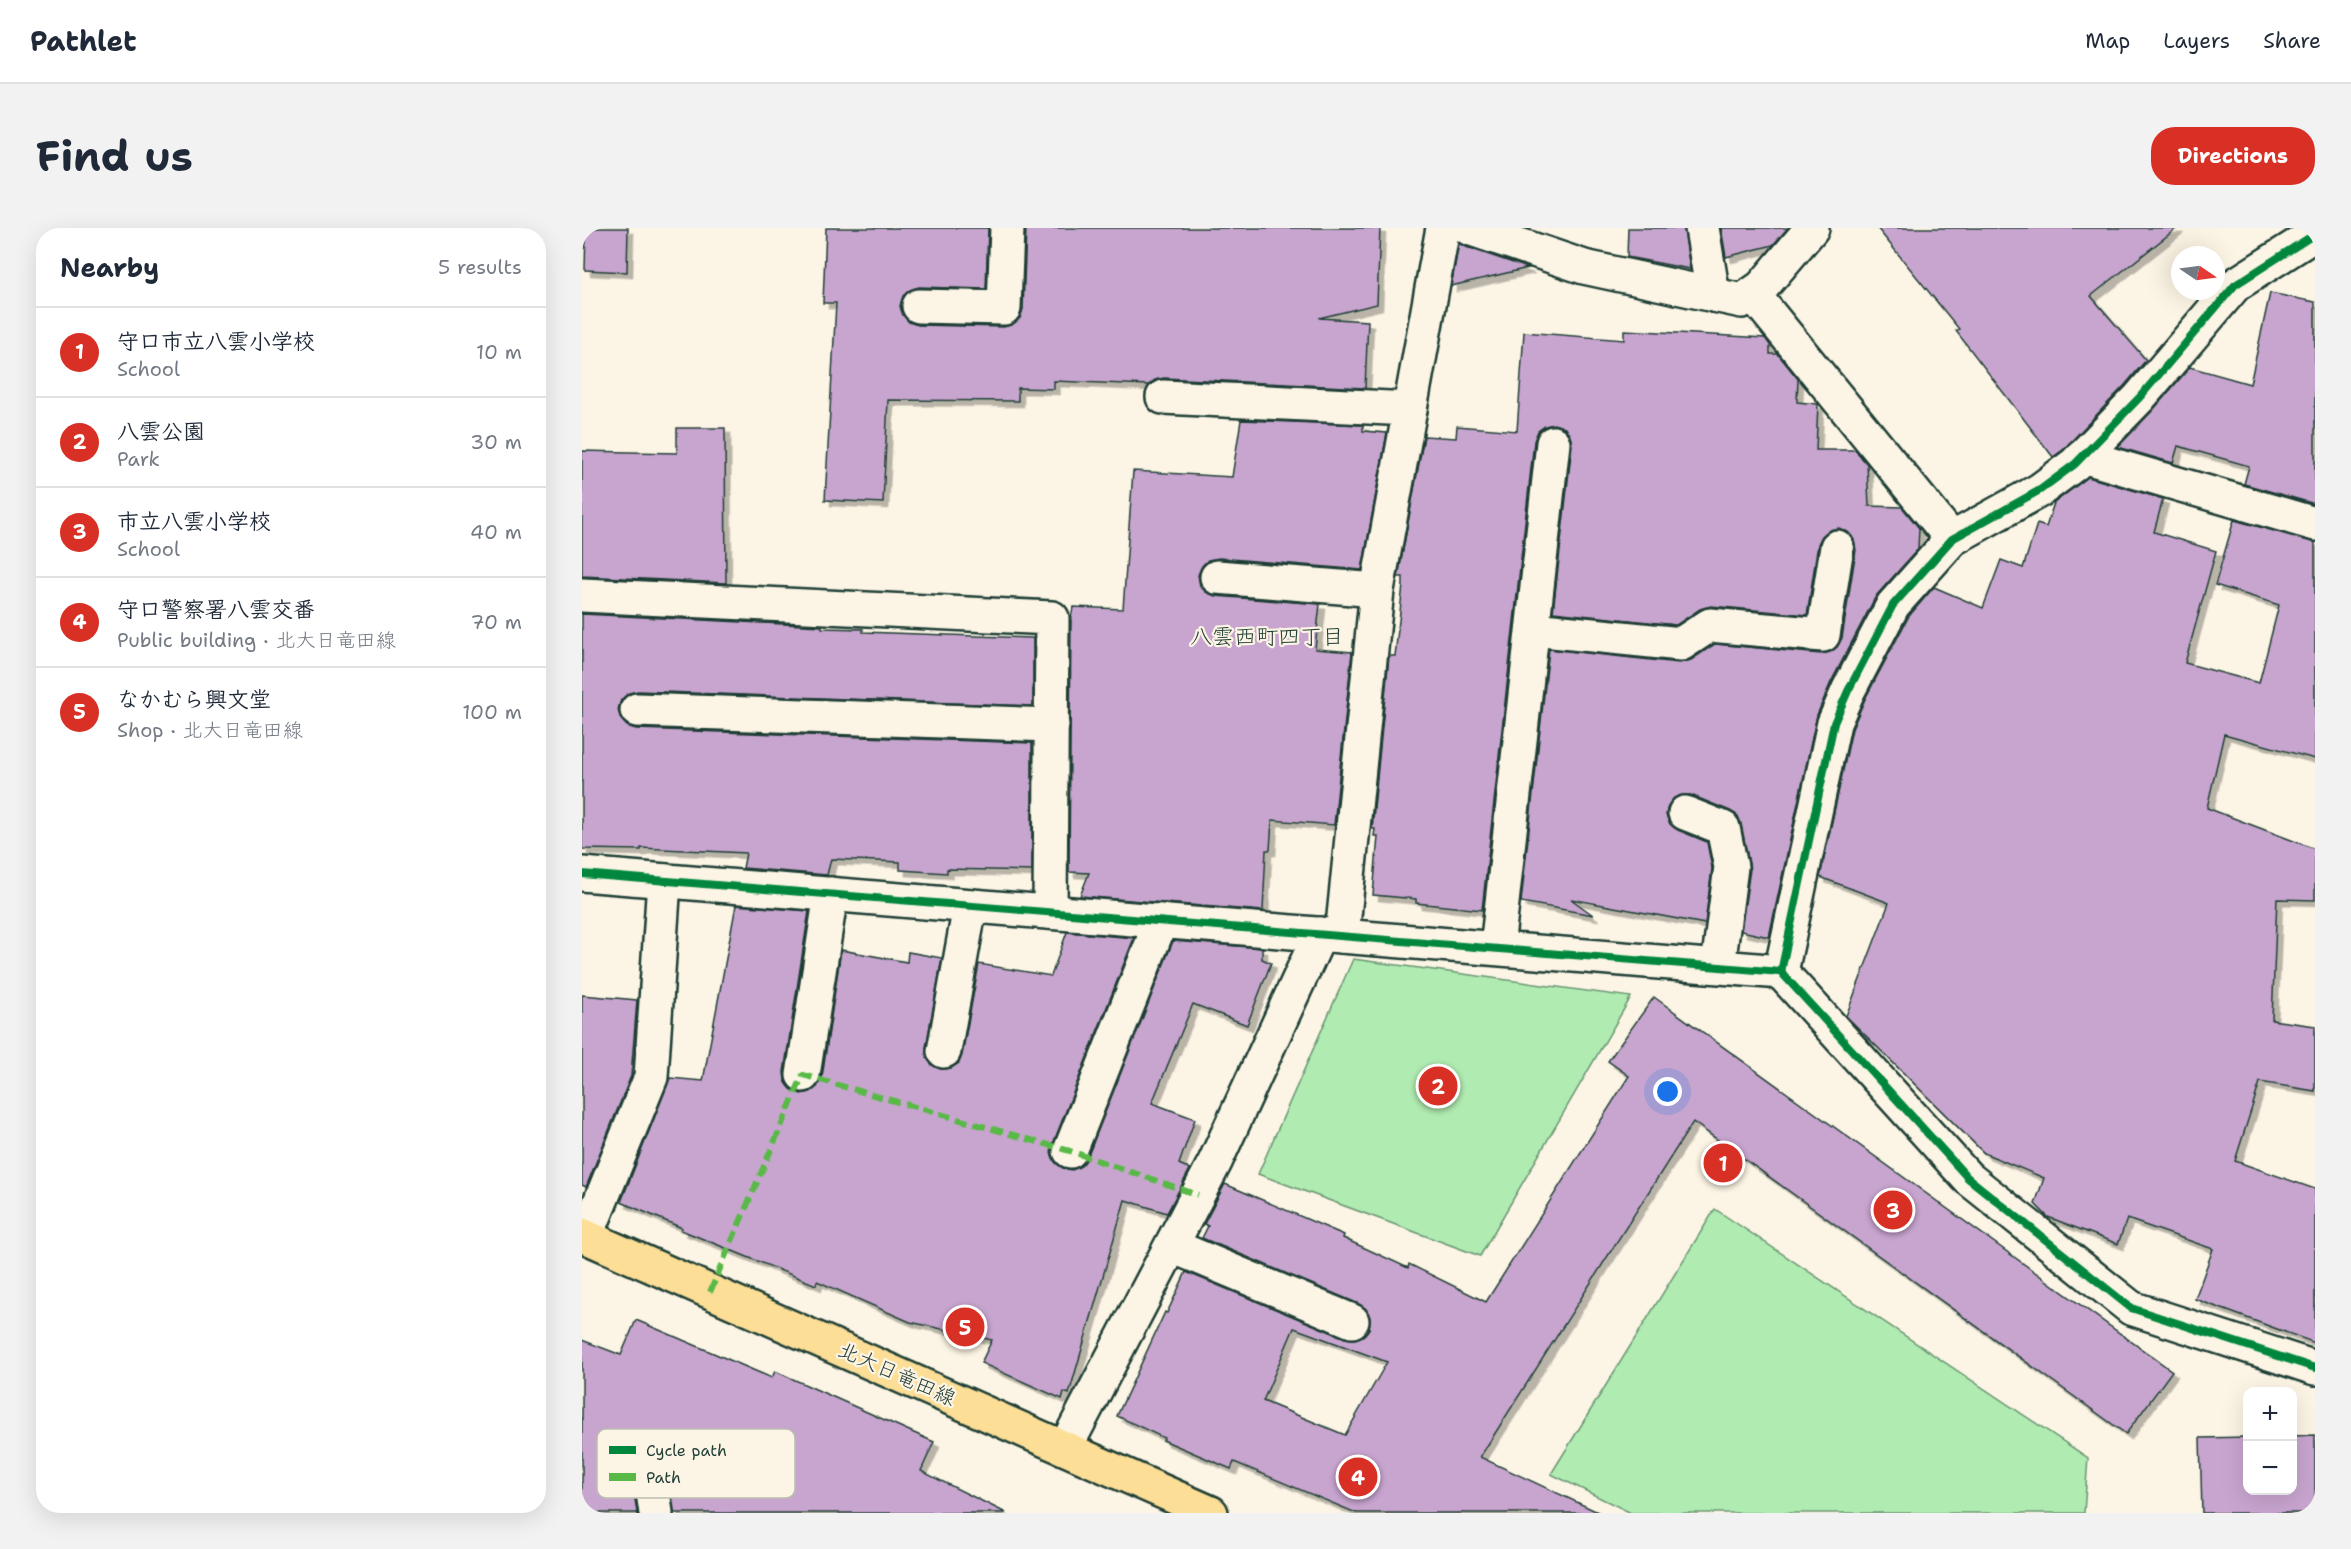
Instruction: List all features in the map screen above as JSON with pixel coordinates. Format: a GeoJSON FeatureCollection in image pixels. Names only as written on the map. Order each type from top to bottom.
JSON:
{"type":"FeatureCollection","features":[{"type":"Feature","properties":{"kind":"main road","name":"北大日竜田線"},"geometry":{"type":"LineString","coordinates":[[584,1236],[1065,1448],[1197,1510]]}},
{"type":"Feature","properties":{"kind":"street"},"geometry":{"type":"LineString","coordinates":[[919,306],[1004,308],[1007,228]]}},
{"type":"Feature","properties":{"kind":"street"},"geometry":{"type":"LineString","coordinates":[[1065,1448],[1172,1246],[1331,935],[1377,590],[1443,228]]}},
{"type":"Feature","properties":{"kind":"street"},"geometry":{"type":"LineString","coordinates":[[1469,228],[1553,243],[1584,267],[1742,301],[1762,287],[1812,228]]}},
{"type":"Feature","properties":{"kind":"street"},"geometry":{"type":"LineString","coordinates":[[1702,228],[1713,295]]}},
{"type":"Feature","properties":{"kind":"street"},"geometry":{"type":"LineString","coordinates":[[1781,972],[1834,723],[1893,605],[1952,538],[2040,490],[2075,464],[2139,398],[2235,285],[2295,236]]}},
{"type":"Feature","properties":{"kind":"street"},"geometry":{"type":"LineString","coordinates":[[1753,294],[1952,538]]}},
{"type":"Feature","properties":{"kind":"street"},"geometry":{"type":"LineString","coordinates":[[1163,397],[1410,410]]}},
{"type":"Feature","properties":{"kind":"street"},"geometry":{"type":"LineString","coordinates":[[1497,948],[1554,443]]}},
{"type":"Feature","properties":{"kind":"street"},"geometry":{"type":"LineString","coordinates":[[2082,456],[2315,524]]}},
{"type":"Feature","properties":{"kind":"street"},"geometry":{"type":"LineString","coordinates":[[1533,629],[1681,644],[1710,625],[1823,635],[1837,547]]}},
{"type":"Feature","properties":{"kind":"street"},"geometry":{"type":"LineString","coordinates":[[1217,577],[1377,590]]}},
{"type":"Feature","properties":{"kind":"street"},"geometry":{"type":"LineString","coordinates":[[582,595],[1052,618],[1050,912]]}},
{"type":"Feature","properties":{"kind":"street"},"geometry":{"type":"LineString","coordinates":[[637,710],[1052,725]]}},
{"type":"Feature","properties":{"kind":"street"},"geometry":{"type":"LineString","coordinates":[[1685,813],[1723,828],[1731,867],[1718,966]]}},
{"type":"Feature","properties":{"kind":"street"},"geometry":{"type":"LineString","coordinates":[[582,874],[1781,972],[1968,1178],[2131,1308],[2315,1368]]}},
{"type":"Feature","properties":{"kind":"street"},"geometry":{"type":"LineString","coordinates":[[584,1236],[651,1077],[664,881]]}},
{"type":"Feature","properties":{"kind":"street"},"geometry":{"type":"LineString","coordinates":[[803,1075],[831,894]]}},
{"type":"Feature","properties":{"kind":"street"},"geometry":{"type":"LineString","coordinates":[[944,1051],[970,906]]}},
{"type":"Feature","properties":{"kind":"street"},"geometry":{"type":"LineString","coordinates":[[1070,1150],[1161,921]]}},
{"type":"Feature","properties":{"kind":"street"},"geometry":{"type":"LineString","coordinates":[[1172,1246],[1352,1321]]}},
{"type":"Feature","properties":{"kind":"street"},"geometry":{"type":"LineString","coordinates":[[654,1498],[656,1513]]}},
{"type":"Feature","properties":{"kind":"green space"},"geometry":{"type":"Polygon","coordinates":[[[1353,959],[1631,997],[1480,1256],[1258,1174],[1353,959]]]}},
{"type":"Feature","properties":{"kind":"green space"},"geometry":{"type":"Polygon","coordinates":[[[1715,1209],[2088,1458],[2084,1513],[1631,1513],[1551,1474],[1715,1209]]]}},
{"type":"Feature","properties":{"kind":"building"},"geometry":{"type":"Polygon","coordinates":[[[586,228],[628,228],[627,272],[585,270],[586,228]]]}},
{"type":"Feature","properties":{"kind":"building"},"geometry":{"type":"Polygon","coordinates":[[[826,228],[988,228],[986,289],[919,287],[903,296],[900,306],[909,322],[918,325],[1004,327],[1020,318],[1023,309],[1026,228],[1380,228],[1377,304],[1319,318],[1368,321],[1365,388],[1164,378],[1155,380],[1149,385],[1054,381],[1054,389],[1018,388],[1018,401],[888,400],[883,503],[825,500],[836,303],[823,303],[826,228]]]}},
{"type":"Feature","properties":{"kind":"building"},"geometry":{"type":"Polygon","coordinates":[[[1628,228],[1684,228],[1690,269],[1627,257],[1628,228]]]}},
{"type":"Feature","properties":{"kind":"building"},"geometry":{"type":"Polygon","coordinates":[[[1721,228],[1787,229],[1773,245],[1726,257],[1721,228]]]}},
{"type":"Feature","properties":{"kind":"building"},"geometry":{"type":"Polygon","coordinates":[[[1877,228],[2177,228],[2091,296],[2146,360],[2063,450],[2053,457],[1956,331],[1959,329],[1877,228]]]}},
{"type":"Feature","properties":{"kind":"building"},"geometry":{"type":"Polygon","coordinates":[[[1459,243],[1463,246],[1528,268],[1451,286],[1459,243]]]}},
{"type":"Feature","properties":{"kind":"building"},"geometry":{"type":"Polygon","coordinates":[[[2270,293],[2315,302],[2315,504],[2244,484],[2249,466],[2178,446],[2173,463],[2118,447],[2190,367],[2250,384],[2270,293]]]}},
{"type":"Feature","properties":{"kind":"building"},"geometry":{"type":"Polygon","coordinates":[[[1624,330],[1765,338],[1770,345],[1770,354],[1778,354],[1798,379],[1797,402],[1818,404],[1816,450],[1855,450],[1867,464],[1869,506],[1902,507],[1919,528],[1918,549],[1876,596],[1831,682],[1817,715],[1769,937],[1741,931],[1750,869],[1738,816],[1691,795],[1674,798],[1668,806],[1666,815],[1670,824],[1678,830],[1707,842],[1712,868],[1705,924],[1571,899],[1593,915],[1521,902],[1549,649],[1679,663],[1691,660],[1715,644],[1821,654],[1830,652],[1837,647],[1842,638],[1856,550],[1854,540],[1848,532],[1839,528],[1830,530],[1822,536],[1818,544],[1807,615],[1711,606],[1700,609],[1676,625],[1553,612],[1572,445],[1565,428],[1554,424],[1538,431],[1534,441],[1482,910],[1416,903],[1416,899],[1373,895],[1378,836],[1374,836],[1375,829],[1372,829],[1389,656],[1395,656],[1403,585],[1403,577],[1398,577],[1424,436],[1456,438],[1457,426],[1517,431],[1524,332],[1624,340],[1624,330]]]}},
{"type":"Feature","properties":{"kind":"building"},"geometry":{"type":"Polygon","coordinates":[[[1241,420],[1363,425],[1363,431],[1387,433],[1362,570],[1219,558],[1208,560],[1198,575],[1200,586],[1215,596],[1320,604],[1315,649],[1352,652],[1334,825],[1272,820],[1270,850],[1266,850],[1263,911],[1080,896],[1089,873],[1069,872],[1071,619],[1073,607],[1123,609],[1133,471],[1232,477],[1241,420]]]}},
{"type":"Feature","properties":{"kind":"building"},"geometry":{"type":"Polygon","coordinates":[[[677,428],[725,428],[726,583],[582,576],[582,451],[677,453],[677,428]]]}},
{"type":"Feature","properties":{"kind":"building"},"geometry":{"type":"Polygon","coordinates":[[[2088,477],[2163,499],[2154,532],[2216,551],[2185,663],[2259,683],[2279,605],[2215,585],[2234,520],[2315,542],[2315,759],[2224,734],[2207,808],[2315,849],[2315,900],[2277,899],[2272,1020],[2315,1026],[2315,1091],[2260,1082],[2235,1161],[2315,1189],[2315,1343],[2195,1299],[2213,1249],[2127,1219],[2118,1244],[2048,1217],[2035,1204],[2044,1178],[1984,1153],[1846,1016],[1889,903],[1820,877],[1852,729],[1865,699],[1909,616],[1934,587],[1983,608],[2001,560],[2023,568],[2037,524],[2046,527],[2054,503],[2088,477]]]}},
{"type":"Feature","properties":{"kind":"building"},"geometry":{"type":"Polygon","coordinates":[[[582,614],[822,626],[822,628],[863,629],[863,632],[1033,638],[1033,706],[638,691],[629,693],[621,700],[618,710],[627,726],[636,729],[1032,743],[1032,871],[947,869],[947,873],[900,870],[900,862],[831,859],[827,875],[743,868],[746,853],[641,848],[641,850],[582,849],[582,614]]]}},
{"type":"Feature","properties":{"kind":"building"},"geometry":{"type":"Polygon","coordinates":[[[736,905],[809,911],[784,1072],[785,1081],[791,1089],[801,1094],[817,1087],[822,1078],[841,950],[907,962],[908,952],[942,958],[926,1048],[927,1058],[932,1065],[941,1069],[951,1068],[959,1063],[962,1055],[979,964],[1051,976],[1067,932],[1134,938],[1053,1144],[1051,1153],[1055,1162],[1063,1168],[1072,1170],[1081,1166],[1087,1158],[1173,941],[1262,948],[1262,959],[1271,963],[1247,1025],[1193,1004],[1152,1103],[1195,1119],[1179,1164],[1190,1169],[1167,1213],[1125,1200],[1069,1394],[1064,1392],[1062,1399],[981,1363],[992,1340],[910,1322],[817,1281],[816,1285],[681,1230],[682,1228],[621,1202],[670,1078],[703,1081],[736,905]]]}},
{"type":"Feature","properties":{"kind":"building"},"geometry":{"type":"Polygon","coordinates":[[[582,995],[637,1000],[631,1076],[586,1187],[582,1185],[582,995]]]}},
{"type":"Feature","properties":{"kind":"building"},"geometry":{"type":"Polygon","coordinates":[[[1654,997],[2172,1371],[2126,1434],[1693,1122],[1480,1457],[1600,1513],[1356,1513],[1234,1462],[1231,1469],[1163,1440],[1164,1438],[1117,1416],[1186,1272],[1345,1338],[1355,1339],[1364,1335],[1369,1329],[1370,1318],[1366,1309],[1359,1304],[1202,1238],[1208,1226],[1204,1224],[1225,1184],[1344,1235],[1343,1238],[1408,1268],[1409,1264],[1486,1302],[1629,1076],[1608,1061],[1654,997]],[[1294,1328],[1263,1401],[1345,1435],[1387,1362],[1294,1328]]]}},
{"type":"Feature","properties":{"kind":"building"},"geometry":{"type":"Polygon","coordinates":[[[636,1320],[772,1378],[775,1371],[934,1442],[921,1471],[1006,1513],[674,1513],[672,1498],[795,1498],[795,1429],[597,1429],[597,1498],[635,1498],[637,1513],[582,1513],[582,1340],[621,1355],[636,1320]]]}},
{"type":"Feature","properties":{"kind":"building"},"geometry":{"type":"Polygon","coordinates":[[[2315,1435],[2315,1513],[2202,1513],[2200,1438],[2243,1437],[2243,1495],[2297,1495],[2297,1436],[2315,1435]]]}},
{"type":"Feature","properties":{"kind":"marked path"},"geometry":{"type":"LineString","coordinates":[[710,1292],[803,1075],[1070,1151],[1198,1195]]}},
{"type":"Feature","properties":{"kind":"cycle path"},"geometry":{"type":"LineString","coordinates":[[1781,972],[1834,723],[1893,605],[1952,539],[2040,490],[2075,464],[2139,398],[2235,285],[2315,234]]}},
{"type":"Feature","properties":{"kind":"cycle path"},"geometry":{"type":"LineString","coordinates":[[582,874],[1781,972],[1968,1178],[2131,1308],[2315,1368]]}},
{"type":"Feature","properties":{"kind":"place","name":"八雲公園"},"geometry":{"type":"Point","coordinates":[1438,1086]}},
{"type":"Feature","properties":{"kind":"place","name":"守口市立八雲小学校"},"geometry":{"type":"Point","coordinates":[1723,1163]}},
{"type":"Feature","properties":{"kind":"place","name":"市立八雲小学校"},"geometry":{"type":"Point","coordinates":[1893,1210]}},
{"type":"Feature","properties":{"kind":"place","name":"なかむら興文堂"},"geometry":{"type":"Point","coordinates":[965,1327]}},
{"type":"Feature","properties":{"kind":"place","name":"守口警察署八雲交番"},"geometry":{"type":"Point","coordinates":[1358,1477]}},
{"type":"Feature","properties":{"kind":"district","name":"八雲西町四丁目"},"geometry":{"type":"Point","coordinates":[1267,636]}}]}
